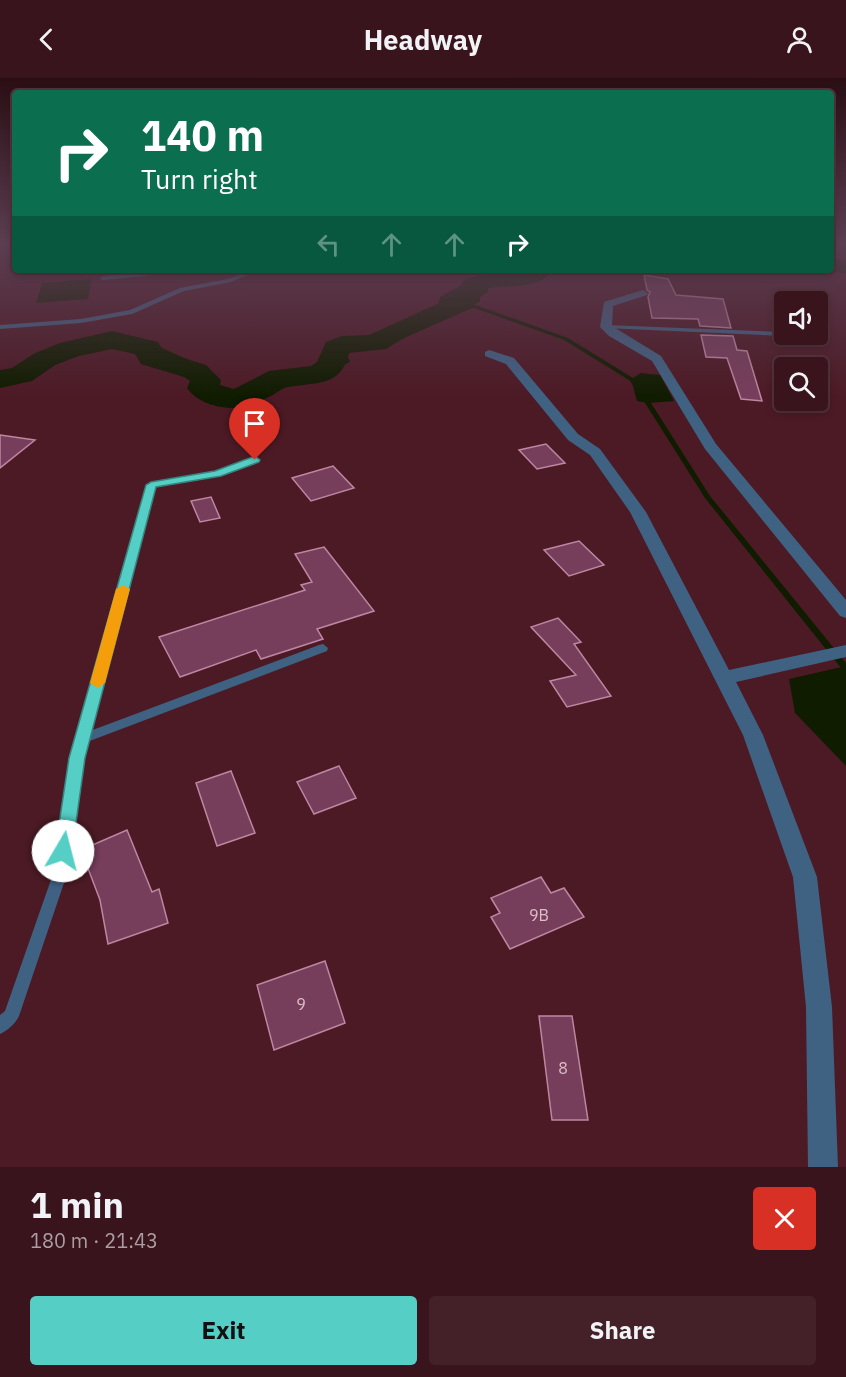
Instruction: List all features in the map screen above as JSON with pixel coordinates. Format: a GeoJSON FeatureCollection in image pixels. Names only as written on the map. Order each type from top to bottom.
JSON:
{"type":"FeatureCollection","features":[{"type":"Feature","properties":{"kind":"street"},"geometry":{"type":"LineString","coordinates":[[637,295],[608,304],[606,327],[613,334],[657,359],[710,446],[846,612]]}},
{"type":"Feature","properties":{"kind":"street"},"geometry":{"type":"LineString","coordinates":[[489,354],[510,361],[573,437],[595,452],[638,512],[753,735],[805,877],[819,1007],[823,1167]]}},
{"type":"Feature","properties":{"kind":"street"},"geometry":{"type":"LineString","coordinates":[[725,678],[846,651]]}},
{"type":"Feature","properties":{"kind":"lane"},"geometry":{"type":"LineString","coordinates":[[0,327],[81,321],[132,312],[169,295]]}},
{"type":"Feature","properties":{"kind":"lane"},"geometry":{"type":"LineString","coordinates":[[606,327],[774,334]]}},
{"type":"Feature","properties":{"kind":"lane"},"geometry":{"type":"LineString","coordinates":[[0,1026],[11,1016],[60,874],[77,758],[151,485],[217,474],[255,460]]}},
{"type":"Feature","properties":{"kind":"lane"},"geometry":{"type":"LineString","coordinates":[[82,739],[323,648]]}},
{"type":"Feature","properties":{"kind":"shaded area"},"geometry":{"type":"Polygon","coordinates":[[[38,295],[89,295],[88,299],[36,303],[38,295]]]}},
{"type":"Feature","properties":{"kind":"shaded area"},"geometry":{"type":"Polygon","coordinates":[[[444,295],[483,295],[480,297],[480,301],[473,305],[473,308],[413,330],[388,346],[383,347],[363,338],[385,330],[423,310],[438,306],[440,297],[444,295]]]}},
{"type":"Feature","properties":{"kind":"shaded area"},"geometry":{"type":"Polygon","coordinates":[[[138,342],[160,347],[206,368],[210,373],[180,371],[156,363],[139,352],[135,345],[138,342]]]}},
{"type":"Feature","properties":{"kind":"shaded area"},"geometry":{"type":"Polygon","coordinates":[[[329,356],[348,357],[350,362],[324,375],[313,367],[329,356]]]}},
{"type":"Feature","properties":{"kind":"shaded area"},"geometry":{"type":"Polygon","coordinates":[[[641,373],[660,375],[674,401],[649,403],[637,401],[631,379],[641,373]]]}},
{"type":"Feature","properties":{"kind":"shaded area"},"geometry":{"type":"Polygon","coordinates":[[[846,666],[846,766],[795,713],[789,679],[846,666]]]}},
{"type":"Feature","properties":{"kind":"building"},"geometry":{"type":"Polygon","coordinates":[[[649,295],[676,295],[723,299],[731,328],[700,326],[698,319],[652,318],[649,295]]]}},
{"type":"Feature","properties":{"kind":"building"},"geometry":{"type":"Polygon","coordinates":[[[701,335],[733,336],[737,350],[747,351],[762,401],[741,399],[727,358],[706,357],[701,335]]]}},
{"type":"Feature","properties":{"kind":"building"},"geometry":{"type":"Polygon","coordinates":[[[0,435],[35,440],[0,468],[0,435]]]}},
{"type":"Feature","properties":{"kind":"building"},"geometry":{"type":"Polygon","coordinates":[[[546,444],[565,463],[537,469],[519,450],[546,444]]]}},
{"type":"Feature","properties":{"kind":"building"},"geometry":{"type":"Polygon","coordinates":[[[333,466],[354,488],[311,501],[292,478],[333,466]]]}},
{"type":"Feature","properties":{"kind":"building"},"geometry":{"type":"Polygon","coordinates":[[[211,497],[220,518],[200,522],[191,501],[211,497]]]}},
{"type":"Feature","properties":{"kind":"building"},"geometry":{"type":"Polygon","coordinates":[[[579,541],[604,565],[569,576],[544,550],[579,541]]]}},
{"type":"Feature","properties":{"kind":"building"},"geometry":{"type":"Polygon","coordinates":[[[324,547],[374,611],[317,629],[323,639],[261,659],[256,650],[180,677],[159,637],[305,590],[301,585],[312,582],[295,554],[324,547]]]}},
{"type":"Feature","properties":{"kind":"building"},"geometry":{"type":"Polygon","coordinates":[[[558,618],[581,642],[574,644],[611,696],[567,707],[550,681],[576,675],[531,627],[558,618]]]}},
{"type":"Feature","properties":{"kind":"building"},"geometry":{"type":"Polygon","coordinates":[[[339,766],[356,798],[314,814],[297,782],[339,766]]]}},
{"type":"Feature","properties":{"kind":"building"},"geometry":{"type":"Polygon","coordinates":[[[231,771],[255,833],[217,846],[196,783],[231,771]]]}},
{"type":"Feature","properties":{"kind":"building"},"geometry":{"type":"Polygon","coordinates":[[[127,830],[152,892],[159,889],[168,923],[108,944],[100,900],[81,850],[127,830]]]}},
{"type":"Feature","properties":{"kind":"building"},"geometry":{"type":"Polygon","coordinates":[[[541,877],[551,893],[564,888],[584,917],[510,949],[491,917],[500,913],[491,898],[541,877]]]}},
{"type":"Feature","properties":{"kind":"building"},"geometry":{"type":"Polygon","coordinates":[[[325,961],[345,1023],[274,1050],[257,985],[325,961]]]}},
{"type":"Feature","properties":{"kind":"building"},"geometry":{"type":"Polygon","coordinates":[[[539,1016],[572,1016],[588,1120],[552,1120],[539,1016]]]}},
{"type":"Feature","properties":{"kind":"waterway"},"geometry":{"type":"LineString","coordinates":[[0,379],[21,375],[45,359],[70,349],[112,340],[148,348],[151,358],[195,371],[206,380],[203,388],[212,394],[244,399],[247,394],[280,378],[296,378],[320,373],[331,367],[336,348],[342,345],[376,343],[392,333],[463,302],[467,295]]}},
{"type":"Feature","properties":{"kind":"waterway"},"geometry":{"type":"LineString","coordinates":[[465,303],[566,339],[631,379],[636,385]]}},
{"type":"Feature","properties":{"kind":"waterway"},"geometry":{"type":"LineString","coordinates":[[643,395],[707,497],[844,666]]}},
{"type":"Feature","properties":{"kind":"slow traffic"},"geometry":{"type":"LineString","coordinates":[[98,683],[123,589]]}},
{"type":"Feature","properties":{"kind":"route"},"geometry":{"type":"LineString","coordinates":[[63,851],[77,758],[151,485],[217,474],[255,460]]}}]}
